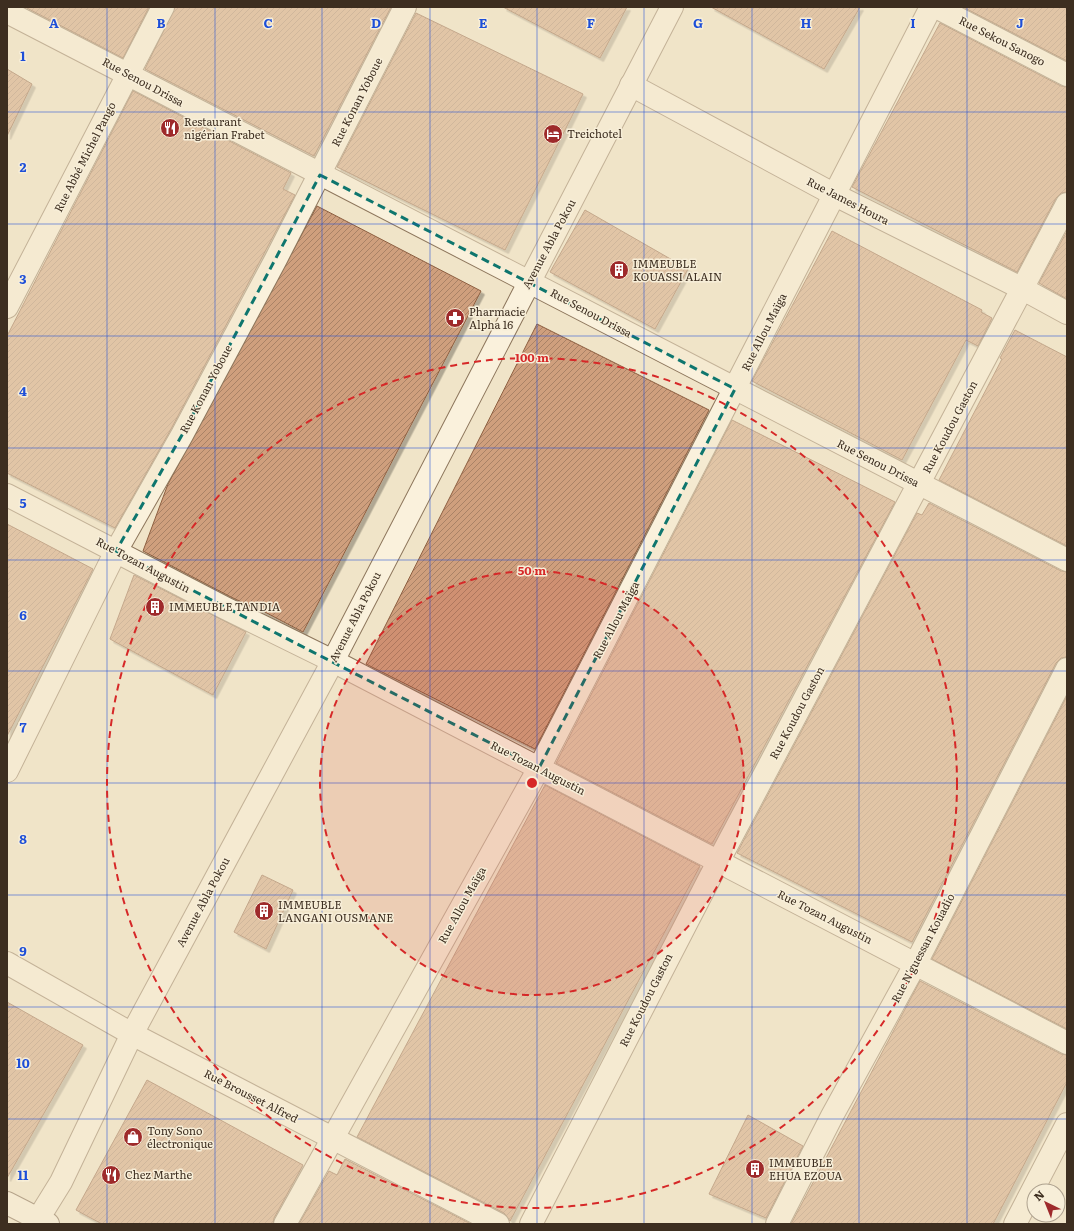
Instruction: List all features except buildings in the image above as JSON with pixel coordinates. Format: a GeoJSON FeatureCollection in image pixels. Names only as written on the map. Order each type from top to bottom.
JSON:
{"type":"FeatureCollection","features":[{"type":"Feature","properties":{"kind":"street","name":"Rue Abbé Michel Pango"},"geometry":{"type":"LineString","coordinates":[[7,308],[163,7]]}},
{"type":"Feature","properties":{"kind":"street","name":"Rue Konan Yoboue"},"geometry":{"type":"LineString","coordinates":[[7,771],[116,551],[182,435],[320,175],[405,7]]}},
{"type":"Feature","properties":{"kind":"street","name":"Avenue Abla Pokou"},"geometry":{"type":"LineString","coordinates":[[40,1222],[61,1182],[132,1034],[333,661],[672,7]]}},
{"type":"Feature","properties":{"kind":"street","name":"Rue Allou Maïga"},"geometry":{"type":"LineString","coordinates":[[285,1224],[539,768],[931,7]]}},
{"type":"Feature","properties":{"kind":"street","name":"Rue Sekou Sanogo"},"geometry":{"type":"LineString","coordinates":[[936,7],[1067,75]]}},
{"type":"Feature","properties":{"kind":"street","name":"Rue Senou Drissa"},"geometry":{"type":"LineString","coordinates":[[7,12],[1067,560]]}},
{"type":"Feature","properties":{"kind":"street","name":"Rue James Houra"},"geometry":{"type":"LineString","coordinates":[[631,85],[835,195],[1023,289],[1067,314]]}},
{"type":"Feature","properties":{"kind":"street","name":"Rue Koudou Gaston"},"geometry":{"type":"LineString","coordinates":[[531,1224],[718,862],[920,485],[1067,204]]}},
{"type":"Feature","properties":{"kind":"street","name":"Rue Tozan Augustin"},"geometry":{"type":"LineString","coordinates":[[7,495],[225,608],[333,661],[718,862],[916,963],[1067,1043]]}},
{"type":"Feature","properties":{"kind":"street","name":"Rue N'guessan Kouadio"},"geometry":{"type":"LineString","coordinates":[[777,1224],[832,1116],[916,963],[1067,670]]}},
{"type":"Feature","properties":{"kind":"street","name":"Rue Brousset Alfred"},"geometry":{"type":"LineString","coordinates":[[7,963],[132,1034],[498,1224]]}},
{"type":"Feature","properties":{"kind":"street"},"geometry":{"type":"LineString","coordinates":[[1015,1224],[1067,1124]]}},
{"type":"Feature","properties":{"kind":"street"},"geometry":{"type":"LineString","coordinates":[[7,1203],[40,1222]]}},
{"type":"Feature","properties":{"kind":"highlighted area"},"geometry":{"type":"Polygon","coordinates":[[[320,175],[735,389],[539,768],[116,551],[182,435],[320,175]]]}},
{"type":"Feature","properties":{"kind":"place","name":"Restaurant nigérian Frabet"},"geometry":{"type":"Point","coordinates":[170,128]}},
{"type":"Feature","properties":{"kind":"place","name":"Treichotel"},"geometry":{"type":"Point","coordinates":[553,134]}},
{"type":"Feature","properties":{"kind":"place","name":"IMMEUBLE KOUASSI ALAIN"},"geometry":{"type":"Point","coordinates":[619,270]}},
{"type":"Feature","properties":{"kind":"place","name":"Pharmacie Alpha 16"},"geometry":{"type":"Point","coordinates":[455,318]}},
{"type":"Feature","properties":{"kind":"place","name":"IMMEUBLE TANDIA"},"geometry":{"type":"Point","coordinates":[155,607]}},
{"type":"Feature","properties":{"kind":"place","name":"IMMEUBLE LANGANI OUSMANE"},"geometry":{"type":"Point","coordinates":[264,911]}},
{"type":"Feature","properties":{"kind":"place","name":"Tony Sono électronique"},"geometry":{"type":"Point","coordinates":[133,1137]}},
{"type":"Feature","properties":{"kind":"place","name":"IMMEUBLE EHUA EZOUA"},"geometry":{"type":"Point","coordinates":[755,1169]}},
{"type":"Feature","properties":{"kind":"place","name":"Chez Marthe"},"geometry":{"type":"Point","coordinates":[111,1175]}}]}
